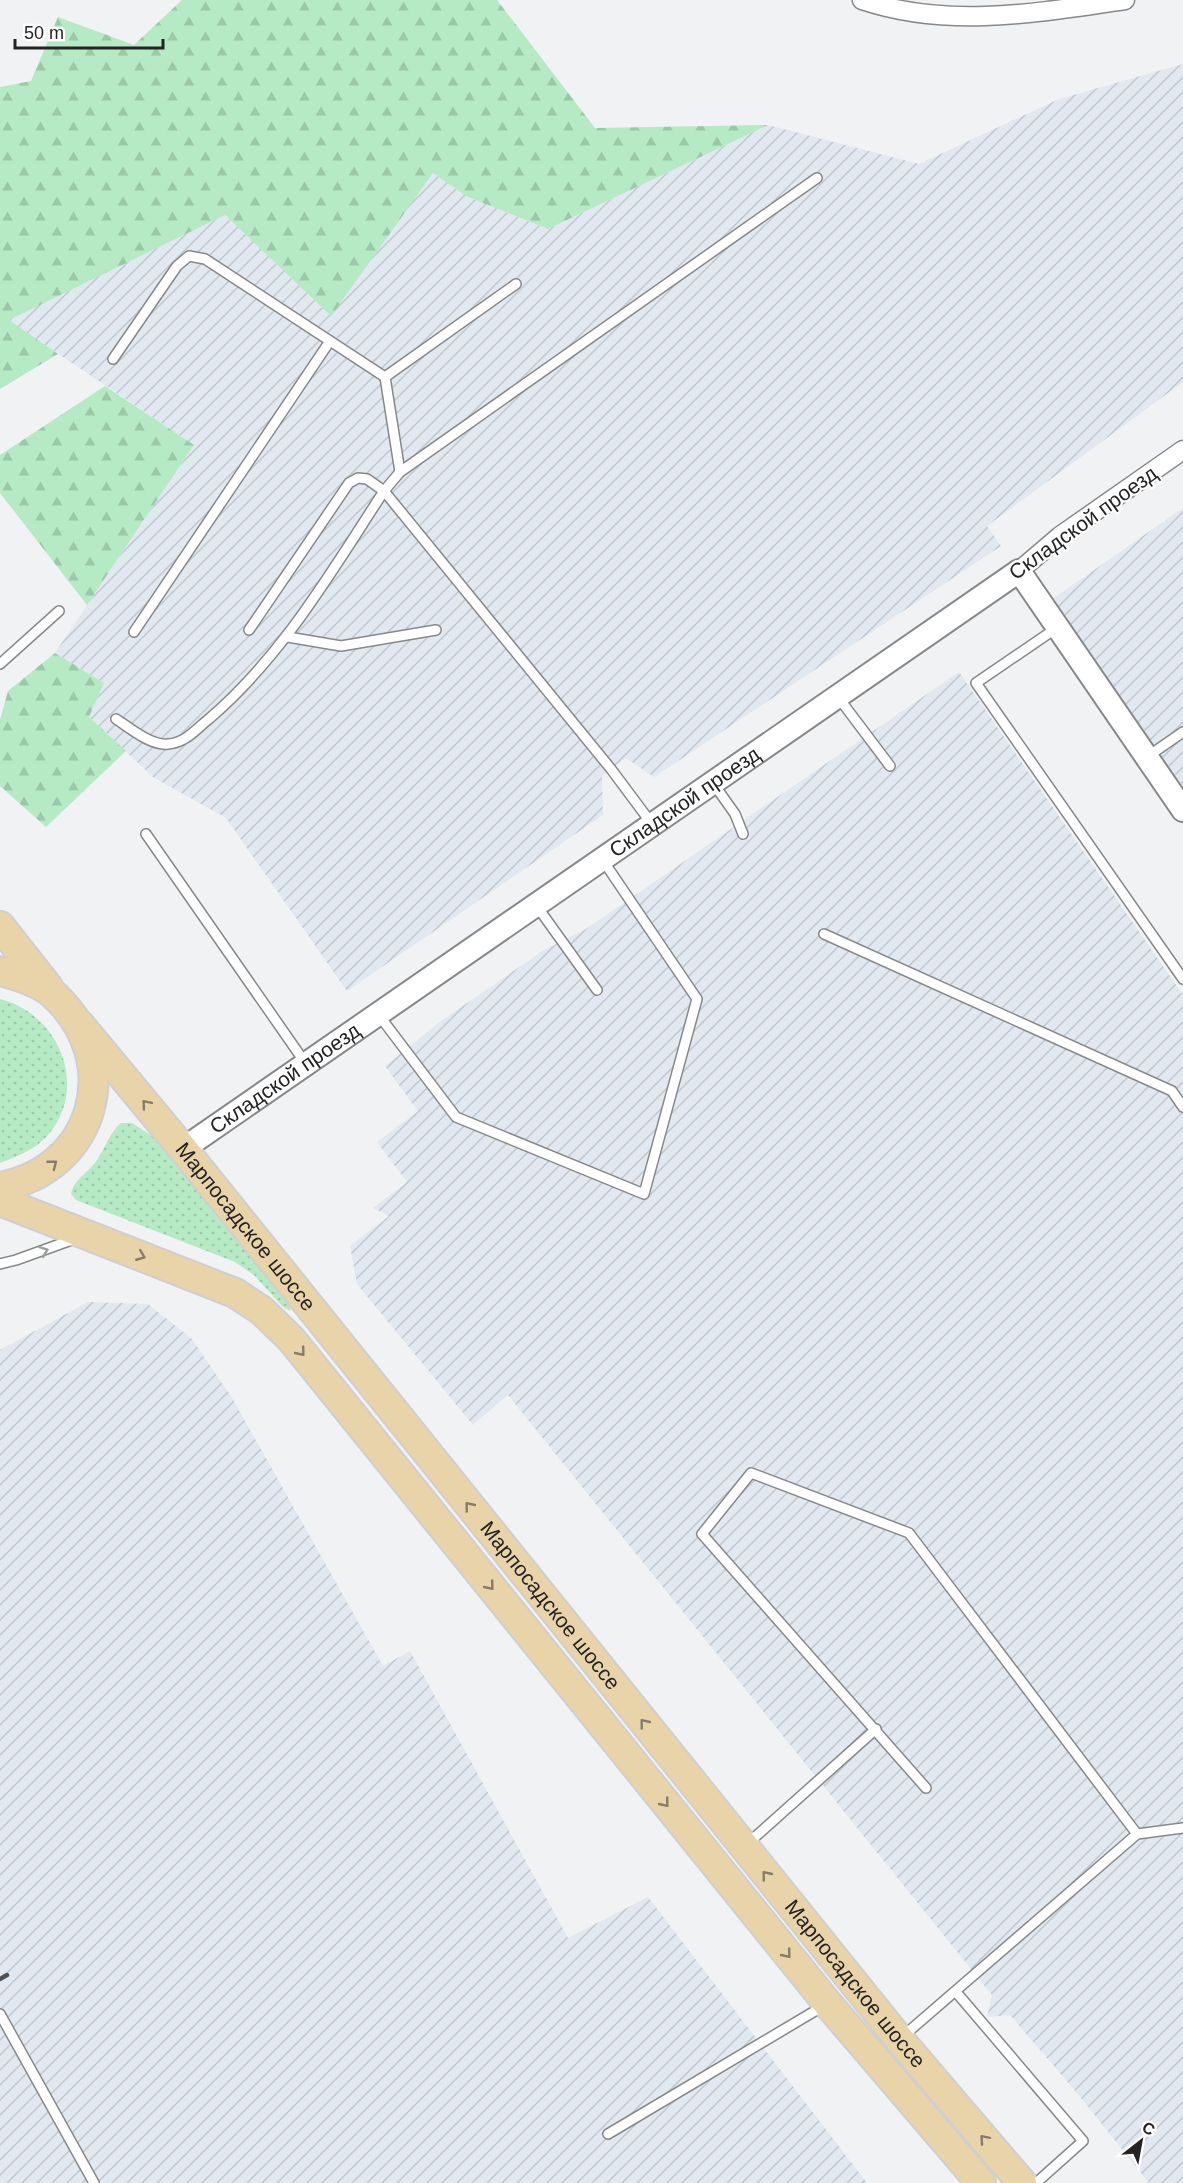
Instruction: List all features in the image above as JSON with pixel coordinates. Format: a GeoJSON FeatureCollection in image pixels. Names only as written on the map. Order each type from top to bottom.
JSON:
{"type":"FeatureCollection","features":[{"type":"Feature","properties":{"kind":"main road","name":"Марпосадское шоссе"},"geometry":{"type":"LineString","coordinates":[[0,926],[53,994],[183,1149],[899,2039],[1022,2183]]}},
{"type":"Feature","properties":{"kind":"main road"},"geometry":{"type":"LineString","coordinates":[[0,971],[19,976],[53,994]]}},
{"type":"Feature","properties":{"kind":"main road"},"geometry":{"type":"LineString","coordinates":[[0,1187],[26,1180],[51,1166],[71,1146],[86,1122],[94,1094],[94,1067],[80,1025]]}},
{"type":"Feature","properties":{"kind":"main road","name":"Марпосадское шоссе"},"geometry":{"type":"LineString","coordinates":[[0,1202],[235,1293],[261,1310],[291,1339],[828,2004],[981,2183]]}},
{"type":"Feature","properties":{"kind":"street"},"geometry":{"type":"LineString","coordinates":[[862,0],[882,7],[950,18],[1036,13],[1125,0]]}},
{"type":"Feature","properties":{"kind":"street","name":"Складской проезд"},"geometry":{"type":"LineString","coordinates":[[183,1149],[1019,571],[1060,536],[1183,450]]}},
{"type":"Feature","properties":{"kind":"street"},"geometry":{"type":"LineString","coordinates":[[1019,571],[1183,810]]}},
{"type":"Feature","properties":{"kind":"lane"},"geometry":{"type":"LineString","coordinates":[[116,719],[152,741],[167,745],[184,740],[242,690],[288,637],[384,491],[400,472],[817,178]]}},
{"type":"Feature","properties":{"kind":"lane"},"geometry":{"type":"LineString","coordinates":[[114,359],[177,266],[189,256],[205,260],[385,377],[400,472]]}},
{"type":"Feature","properties":{"kind":"lane"},"geometry":{"type":"LineString","coordinates":[[385,377],[516,284]]}},
{"type":"Feature","properties":{"kind":"lane"},"geometry":{"type":"LineString","coordinates":[[134,632],[330,341]]}},
{"type":"Feature","properties":{"kind":"lane"},"geometry":{"type":"LineString","coordinates":[[249,630],[349,483],[357,478],[367,480],[384,491],[611,769],[652,825]]}},
{"type":"Feature","properties":{"kind":"lane"},"geometry":{"type":"LineString","coordinates":[[0,664],[59,611]]}},
{"type":"Feature","properties":{"kind":"lane"},"geometry":{"type":"LineString","coordinates":[[1058,627],[976,683],[1183,979]]}},
{"type":"Feature","properties":{"kind":"lane"},"geometry":{"type":"LineString","coordinates":[[288,637],[341,646],[436,630]]}},
{"type":"Feature","properties":{"kind":"lane"},"geometry":{"type":"LineString","coordinates":[[837,697],[890,766]]}},
{"type":"Feature","properties":{"kind":"lane"},"geometry":{"type":"LineString","coordinates":[[1147,757],[1183,732]]}},
{"type":"Feature","properties":{"kind":"lane"},"geometry":{"type":"LineString","coordinates":[[713,783],[735,814],[743,834]]}},
{"type":"Feature","properties":{"kind":"lane"},"geometry":{"type":"LineString","coordinates":[[146,834],[306,1064]]}},
{"type":"Feature","properties":{"kind":"lane"},"geometry":{"type":"LineString","coordinates":[[378,1014],[456,1117],[644,1194],[697,999],[602,860]]}},
{"type":"Feature","properties":{"kind":"lane"},"geometry":{"type":"LineString","coordinates":[[536,905],[597,990]]}},
{"type":"Feature","properties":{"kind":"lane"},"geometry":{"type":"LineString","coordinates":[[824,934],[1172,1091],[1183,1107]]}},
{"type":"Feature","properties":{"kind":"lane"},"geometry":{"type":"LineString","coordinates":[[0,1264],[32,1255],[87,1234]]}},
{"type":"Feature","properties":{"kind":"lane"},"geometry":{"type":"LineString","coordinates":[[926,1788],[702,1534],[751,1473],[909,1533],[1137,1834]]}},
{"type":"Feature","properties":{"kind":"lane"},"geometry":{"type":"LineString","coordinates":[[744,1847],[876,1729]]}},
{"type":"Feature","properties":{"kind":"lane"},"geometry":{"type":"LineString","coordinates":[[899,2039],[1137,1834],[1183,1828]]}},
{"type":"Feature","properties":{"kind":"lane"},"geometry":{"type":"LineString","coordinates":[[956,1992],[1083,2141],[1036,2183]]}},
{"type":"Feature","properties":{"kind":"lane"},"geometry":{"type":"LineString","coordinates":[[608,2134],[828,2004]]}},
{"type":"Feature","properties":{"kind":"lane"},"geometry":{"type":"LineString","coordinates":[[0,2014],[94,2183]]}},
{"type":"Feature","properties":{"kind":"shaded area"},"geometry":{"type":"Polygon","coordinates":[[[1183,64],[1183,382],[987,526],[1001,546],[654,777],[626,758],[602,776],[603,815],[347,991],[226,818],[153,777],[89,717],[104,683],[55,653],[194,445],[8,320],[225,215],[331,315],[433,172],[466,196],[548,229],[768,125],[919,164],[1059,99],[1183,64]]]}},
{"type":"Feature","properties":{"kind":"shaded area"},"geometry":{"type":"Polygon","coordinates":[[[1183,508],[1183,786],[1051,600],[1183,508]]]}},
{"type":"Feature","properties":{"kind":"shaded area"},"geometry":{"type":"Polygon","coordinates":[[[959,672],[1183,995],[1183,2183],[1149,2183],[1077,2093],[1010,2015],[987,2017],[992,1995],[508,1395],[473,1425],[357,1284],[350,1246],[389,1216],[373,1208],[407,1182],[377,1142],[418,1111],[385,1066],[441,1021],[544,950],[586,929],[959,672]]]}},
{"type":"Feature","properties":{"kind":"shaded area"},"geometry":{"type":"Polygon","coordinates":[[[88,1302],[148,1304],[192,1339],[232,1398],[383,1666],[410,1651],[568,1938],[648,1897],[867,2183],[0,2183],[0,1350],[88,1302]]]}},
{"type":"Feature","properties":{"kind":"green space"},"geometry":{"type":"Polygon","coordinates":[[[182,0],[497,0],[595,128],[768,125],[548,229],[466,196],[433,173],[331,316],[225,215],[9,320],[58,354],[0,389],[0,87],[31,81],[58,17],[134,45],[182,0]]]}},
{"type":"Feature","properties":{"kind":"green space"},"geometry":{"type":"Polygon","coordinates":[[[105,386],[194,445],[87,605],[0,493],[0,455],[105,386]]]}},
{"type":"Feature","properties":{"kind":"green space"},"geometry":{"type":"Polygon","coordinates":[[[55,653],[104,683],[89,717],[126,751],[46,827],[0,786],[0,720],[8,691],[55,653]]]}},
{"type":"Feature","properties":{"kind":"green space"},"geometry":{"type":"Polygon","coordinates":[[[0,999],[20,1007],[38,1019],[52,1035],[62,1054],[67,1074],[66,1095],[60,1116],[48,1135],[32,1149],[0,1163],[0,999]]]}},
{"type":"Feature","properties":{"kind":"green space"},"geometry":{"type":"Polygon","coordinates":[[[121,1123],[132,1123],[152,1136],[291,1304],[290,1311],[282,1306],[254,1275],[235,1262],[76,1200],[71,1194],[75,1184],[97,1160],[121,1123]]]}},
{"type":"Feature","properties":{"kind":"railway"},"geometry":{"type":"LineString","coordinates":[[0,1979],[7,1975]]}}]}
